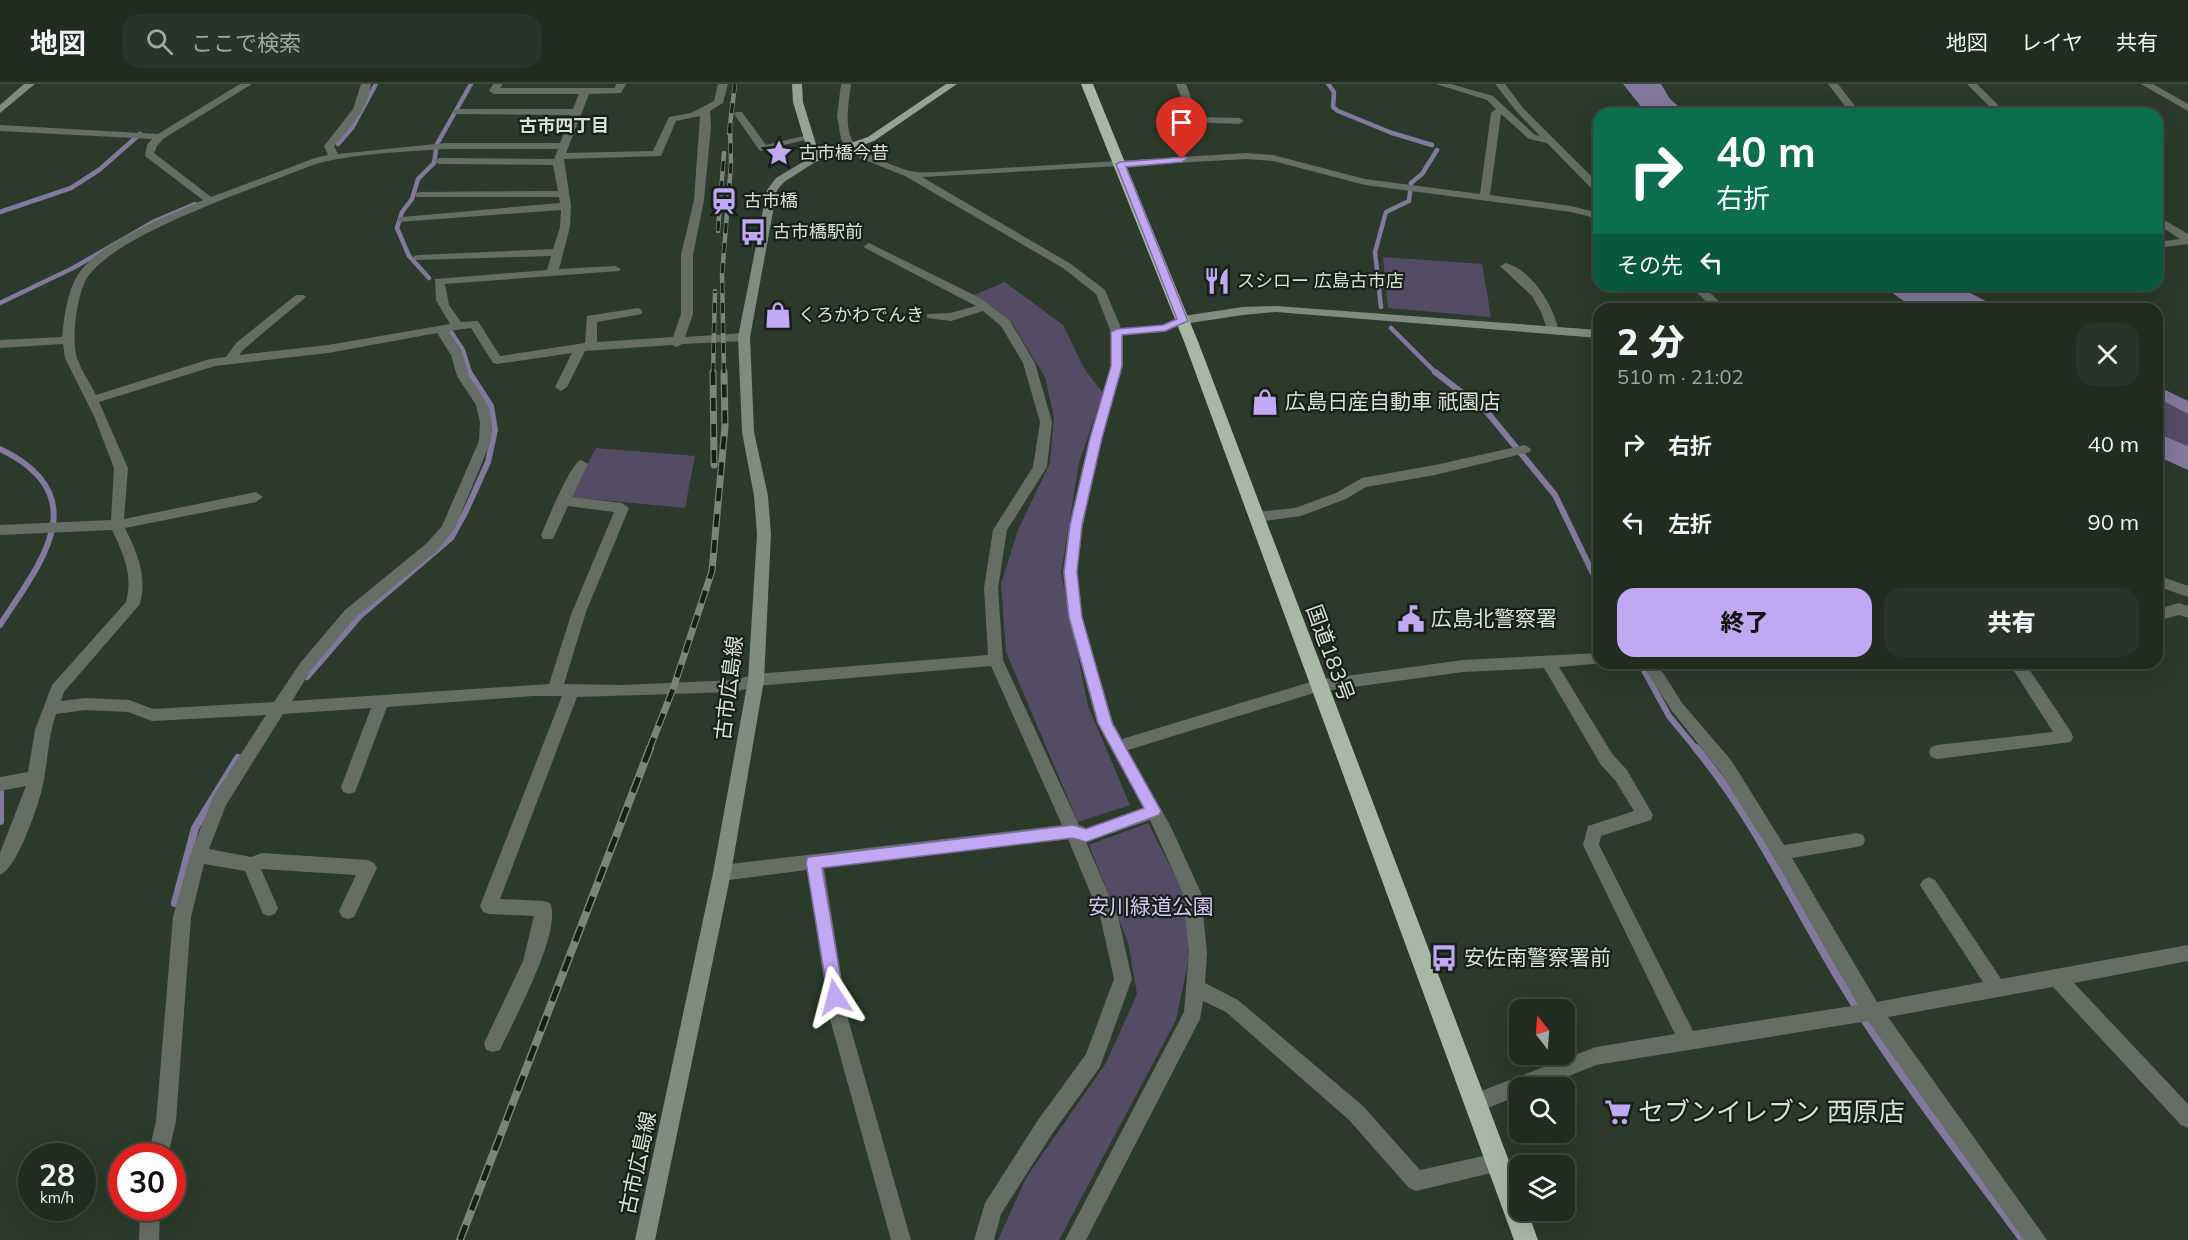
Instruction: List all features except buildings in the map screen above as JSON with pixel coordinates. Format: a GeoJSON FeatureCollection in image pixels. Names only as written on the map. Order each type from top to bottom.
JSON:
{"type":"FeatureCollection","features":[{"type":"Feature","properties":{"kind":"highway","name":"国道183号"},"geometry":{"type":"LineString","coordinates":[[1087,84],[1183,321],[1257,517],[1317,686],[1526,1240]]}},
{"type":"Feature","properties":{"kind":"main road"},"geometry":{"type":"LineString","coordinates":[[0,110],[30,84]]}},
{"type":"Feature","properties":{"kind":"main road"},"geometry":{"type":"LineString","coordinates":[[797,84],[798,102],[815,159],[852,148],[889,128],[952,84]]}},
{"type":"Feature","properties":{"kind":"main road","name":"古市広島線"},"geometry":{"type":"LineString","coordinates":[[645,1240],[722,873],[756,680],[764,534],[761,496],[748,432],[744,337],[772,190],[780,180],[815,159]]}},
{"type":"Feature","properties":{"kind":"main road"},"geometry":{"type":"LineString","coordinates":[[1183,321],[1242,311],[1276,309],[1593,334]]}},
{"type":"Feature","properties":{"kind":"street"},"geometry":{"type":"LineString","coordinates":[[210,201],[149,154],[152,145],[160,137],[248,84]]}},
{"type":"Feature","properties":{"kind":"street"},"geometry":{"type":"LineString","coordinates":[[334,157],[330,146],[349,123],[366,91],[366,84]]}},
{"type":"Feature","properties":{"kind":"street"},"geometry":{"type":"LineString","coordinates":[[498,84],[494,91],[618,92],[621,84]]}},
{"type":"Feature","properties":{"kind":"street"},"geometry":{"type":"LineString","coordinates":[[439,161],[560,154],[657,154],[672,119],[705,111],[718,103],[723,84]]}},
{"type":"Feature","properties":{"kind":"street"},"geometry":{"type":"LineString","coordinates":[[846,84],[842,116],[846,139],[852,148],[864,156],[909,174],[1067,266],[1101,292],[1117,332],[1117,366],[1078,514],[1070,572],[1075,617],[1105,723],[1154,811],[1192,893],[1198,953],[1193,1013],[1075,1240]]}},
{"type":"Feature","properties":{"kind":"street"},"geometry":{"type":"LineString","coordinates":[[1181,84],[1194,120],[1239,121]]}},
{"type":"Feature","properties":{"kind":"street"},"geometry":{"type":"LineString","coordinates":[[1441,84],[1483,95],[1532,137],[1551,141]]}},
{"type":"Feature","properties":{"kind":"street"},"geometry":{"type":"LineString","coordinates":[[1483,95],[1486,90],[1484,84]]}},
{"type":"Feature","properties":{"kind":"street"},"geometry":{"type":"LineString","coordinates":[[1500,84],[1593,184]]}},
{"type":"Feature","properties":{"kind":"street"},"geometry":{"type":"LineString","coordinates":[[1833,84],[1851,108]]}},
{"type":"Feature","properties":{"kind":"street"},"geometry":{"type":"LineString","coordinates":[[1972,84],[1996,108]]}},
{"type":"Feature","properties":{"kind":"street"},"geometry":{"type":"LineString","coordinates":[[2146,84],[2188,108]]}},
{"type":"Feature","properties":{"kind":"street"},"geometry":{"type":"LineString","coordinates":[[552,273],[564,227],[566,206],[560,154],[585,92]]}},
{"type":"Feature","properties":{"kind":"street"},"geometry":{"type":"LineString","coordinates":[[1485,197],[1496,113],[1502,109]]}},
{"type":"Feature","properties":{"kind":"street"},"geometry":{"type":"LineString","coordinates":[[677,343],[687,314],[687,255],[699,201],[706,127],[705,111]]}},
{"type":"Feature","properties":{"kind":"street"},"geometry":{"type":"LineString","coordinates":[[457,112],[575,112]]}},
{"type":"Feature","properties":{"kind":"street"},"geometry":{"type":"LineString","coordinates":[[739,114],[764,148],[808,138]]}},
{"type":"Feature","properties":{"kind":"street"},"geometry":{"type":"LineString","coordinates":[[0,128],[160,137]]}},
{"type":"Feature","properties":{"kind":"street"},"geometry":{"type":"LineString","coordinates":[[0,867],[10,853],[33,793],[43,730],[57,689],[133,604],[137,587],[134,562],[117,525],[121,468],[71,358],[69,340],[76,293],[82,277],[107,252],[210,201],[284,172],[334,157],[445,146],[560,154]]}},
{"type":"Feature","properties":{"kind":"street"},"geometry":{"type":"LineString","coordinates":[[909,174],[1273,158],[1365,182],[1571,209],[1593,214]]}},
{"type":"Feature","properties":{"kind":"street"},"geometry":{"type":"LineString","coordinates":[[420,195],[563,194]]}},
{"type":"Feature","properties":{"kind":"street"},"geometry":{"type":"LineString","coordinates":[[402,220],[566,206]]}},
{"type":"Feature","properties":{"kind":"street"},"geometry":{"type":"LineString","coordinates":[[2163,223],[2188,240]]}},
{"type":"Feature","properties":{"kind":"street"},"geometry":{"type":"LineString","coordinates":[[2163,244],[2188,240]]}},
{"type":"Feature","properties":{"kind":"street"},"geometry":{"type":"LineString","coordinates":[[869,246],[976,300],[1006,324],[1029,363],[1046,422],[1040,467],[1000,530],[991,588],[996,660],[1109,916],[1122,979],[1094,1060],[1045,1127],[992,1210],[984,1240]]}},
{"type":"Feature","properties":{"kind":"street"},"geometry":{"type":"LineString","coordinates":[[418,258],[558,252]]}},
{"type":"Feature","properties":{"kind":"street"},"geometry":{"type":"LineString","coordinates":[[1506,266],[1526,280],[1551,318],[1553,331]]}},
{"type":"Feature","properties":{"kind":"street"},"geometry":{"type":"LineString","coordinates":[[458,326],[443,307],[439,297],[439,280],[615,269]]}},
{"type":"Feature","properties":{"kind":"street"},"geometry":{"type":"LineString","coordinates":[[1701,291],[1714,303]]}},
{"type":"Feature","properties":{"kind":"street"},"geometry":{"type":"LineString","coordinates":[[230,360],[240,346],[300,297]]}},
{"type":"Feature","properties":{"kind":"street"},"geometry":{"type":"LineString","coordinates":[[932,316],[951,317],[984,307]]}},
{"type":"Feature","properties":{"kind":"street"},"geometry":{"type":"LineString","coordinates":[[561,387],[585,347],[591,319],[638,312]]}},
{"type":"Feature","properties":{"kind":"street"},"geometry":{"type":"LineString","coordinates":[[1117,332],[1165,328],[1183,321]]}},
{"type":"Feature","properties":{"kind":"street"},"geometry":{"type":"LineString","coordinates":[[92,400],[132,386],[230,360],[328,349],[474,324],[497,360],[585,347],[744,337]]}},
{"type":"Feature","properties":{"kind":"street"},"geometry":{"type":"LineString","coordinates":[[161,1143],[166,1121],[183,916],[198,855],[219,802],[306,666],[350,614],[432,547],[448,528],[485,441],[486,422],[482,405],[463,376],[457,355],[440,328]]}},
{"type":"Feature","properties":{"kind":"street"},"geometry":{"type":"LineString","coordinates":[[0,344],[69,340]]}},
{"type":"Feature","properties":{"kind":"street"},"geometry":{"type":"LineString","coordinates":[[1257,517],[1296,513],[1341,496],[1362,483],[1435,470],[1519,450]]}},
{"type":"Feature","properties":{"kind":"street"},"geometry":{"type":"LineString","coordinates":[[548,535],[581,464]]}},
{"type":"Feature","properties":{"kind":"street"},"geometry":{"type":"LineString","coordinates":[[0,530],[117,525],[256,497]]}},
{"type":"Feature","properties":{"kind":"street"},"geometry":{"type":"LineString","coordinates":[[493,1043],[527,971],[543,922],[544,909],[489,906],[563,690],[579,612],[622,508],[562,501]]}},
{"type":"Feature","properties":{"kind":"street"},"geometry":{"type":"LineString","coordinates":[[2163,582],[2188,592]]}},
{"type":"Feature","properties":{"kind":"street"},"geometry":{"type":"LineString","coordinates":[[2163,613],[2179,609],[2188,612]]}},
{"type":"Feature","properties":{"kind":"street"},"geometry":{"type":"LineString","coordinates":[[1118,747],[1317,686],[1463,666],[1593,659]]}},
{"type":"Feature","properties":{"kind":"street"},"geometry":{"type":"LineString","coordinates":[[50,709],[85,704],[129,706],[152,714],[185,715],[563,690],[735,686],[756,680],[996,660]]}},
{"type":"Feature","properties":{"kind":"street"},"geometry":{"type":"LineString","coordinates":[[1548,661],[1606,760],[1621,775],[1645,815],[1594,831],[1591,845],[1688,1040]]}},
{"type":"Feature","properties":{"kind":"street"},"geometry":{"type":"LineString","coordinates":[[1653,669],[1677,707],[1725,765],[1780,853],[1872,1011],[2037,1240]]}},
{"type":"Feature","properties":{"kind":"street"},"geometry":{"type":"LineString","coordinates":[[1937,752],[2065,737],[2021,669]]}},
{"type":"Feature","properties":{"kind":"street"},"geometry":{"type":"LineString","coordinates":[[349,787],[381,701]]}},
{"type":"Feature","properties":{"kind":"street"},"geometry":{"type":"LineString","coordinates":[[0,784],[35,778]]}},
{"type":"Feature","properties":{"kind":"street"},"geometry":{"type":"LineString","coordinates":[[722,873],[1073,831],[1086,836],[1154,811]]}},
{"type":"Feature","properties":{"kind":"street"},"geometry":{"type":"LineString","coordinates":[[1780,853],[1857,840]]}},
{"type":"Feature","properties":{"kind":"street"},"geometry":{"type":"LineString","coordinates":[[198,855],[251,865],[262,861],[368,868],[348,911]]}},
{"type":"Feature","properties":{"kind":"street"},"geometry":{"type":"LineString","coordinates":[[814,862],[839,1019],[902,1240]]}},
{"type":"Feature","properties":{"kind":"street"},"geometry":{"type":"LineString","coordinates":[[251,865],[269,908]]}},
{"type":"Feature","properties":{"kind":"street"},"geometry":{"type":"LineString","coordinates":[[1929,885],[1997,988]]}},
{"type":"Feature","properties":{"kind":"street"},"geometry":{"type":"LineString","coordinates":[[1475,1103],[1596,1056],[1852,1015],[2188,953]]}},
{"type":"Feature","properties":{"kind":"street"},"geometry":{"type":"LineString","coordinates":[[2056,977],[2188,1118]]}},
{"type":"Feature","properties":{"kind":"street"},"geometry":{"type":"LineString","coordinates":[[1195,988],[1232,1006],[1356,1113],[1416,1180],[1497,1163]]}},
{"type":"Feature","properties":{"kind":"street"},"geometry":{"type":"LineString","coordinates":[[149,1240],[150,1221]]}},
{"type":"Feature","properties":{"kind":"green space"},"geometry":{"type":"Polygon","coordinates":[[[1383,257],[1482,264],[1491,317],[1388,308],[1383,257]]]}},
{"type":"Feature","properties":{"kind":"green space"},"geometry":{"type":"Polygon","coordinates":[[[1005,282],[1063,325],[1085,370],[1103,393],[1079,463],[1061,573],[1088,706],[1130,805],[1078,822],[1006,652],[1001,584],[1018,530],[1050,463],[1054,417],[1045,377],[1012,323],[974,295],[1005,282]]]}},
{"type":"Feature","properties":{"kind":"green space"},"geometry":{"type":"Polygon","coordinates":[[[2163,401],[2188,414],[2188,446],[2163,436],[2163,401]]]}},
{"type":"Feature","properties":{"kind":"green space"},"geometry":{"type":"Polygon","coordinates":[[[596,448],[695,456],[685,508],[570,497],[596,448]]]}},
{"type":"Feature","properties":{"kind":"green space","name":"安川緑道公園"},"geometry":{"type":"Polygon","coordinates":[[[1148,823],[1186,897],[1189,958],[1176,1020],[1059,1240],[998,1240],[1026,1178],[1106,1063],[1137,994],[1128,942],[1089,845],[1148,823]]]}},
{"type":"Feature","properties":{"kind":"shaded area"},"geometry":{"type":"Polygon","coordinates":[[[1623,84],[1661,84],[1670,99],[1680,108],[1642,108],[1623,84]]]}},
{"type":"Feature","properties":{"kind":"shaded area"},"geometry":{"type":"Polygon","coordinates":[[[1890,291],[1966,291],[1990,303],[1906,303],[1890,291]]]}},
{"type":"Feature","properties":{"kind":"shaded area"},"geometry":{"type":"Polygon","coordinates":[[[2163,389],[2188,401],[2188,414],[2163,401],[2163,389]]]}},
{"type":"Feature","properties":{"kind":"shaded area"},"geometry":{"type":"Polygon","coordinates":[[[2163,436],[2188,446],[2188,470],[2163,459],[2163,436]]]}},
{"type":"Feature","properties":{"kind":"waterway"},"geometry":{"type":"LineString","coordinates":[[338,144],[352,128],[376,84]]}},
{"type":"Feature","properties":{"kind":"waterway"},"geometry":{"type":"LineString","coordinates":[[437,144],[471,84]]}},
{"type":"Feature","properties":{"kind":"waterway"},"geometry":{"type":"LineString","coordinates":[[1328,84],[1334,92],[1333,107],[1338,111],[1392,133],[1432,145]]}},
{"type":"Feature","properties":{"kind":"waterway"},"geometry":{"type":"LineString","coordinates":[[0,212],[71,188],[99,170],[140,134]]}},
{"type":"Feature","properties":{"kind":"waterway"},"geometry":{"type":"LineString","coordinates":[[429,278],[409,256],[397,228],[402,212],[412,199],[418,179],[434,163],[436,150]]}},
{"type":"Feature","properties":{"kind":"waterway"},"geometry":{"type":"LineString","coordinates":[[1381,307],[1375,252],[1386,212],[1409,201],[1411,183],[1422,174],[1437,150]]}},
{"type":"Feature","properties":{"kind":"waterway"},"geometry":{"type":"LineString","coordinates":[[0,303],[73,268],[155,221],[195,204]]}},
{"type":"Feature","properties":{"kind":"waterway"},"geometry":{"type":"LineString","coordinates":[[1391,328],[1435,372]]}},
{"type":"Feature","properties":{"kind":"waterway"},"geometry":{"type":"LineString","coordinates":[[451,332],[463,350],[470,373]]}},
{"type":"Feature","properties":{"kind":"waterway"},"geometry":{"type":"LineString","coordinates":[[307,677],[360,616],[451,538],[465,513],[488,462],[495,430],[491,406],[469,372]]}},
{"type":"Feature","properties":{"kind":"waterway"},"geometry":{"type":"LineString","coordinates":[[1435,372],[1487,412],[1555,495],[1593,574]]}},
{"type":"Feature","properties":{"kind":"waterway"},"geometry":{"type":"LineString","coordinates":[[0,449],[30,467],[47,487],[53,509],[52,531],[44,554],[0,625]]}},
{"type":"Feature","properties":{"kind":"waterway"},"geometry":{"type":"LineString","coordinates":[[1643,669],[1669,716],[1697,750]]}},
{"type":"Feature","properties":{"kind":"waterway"},"geometry":{"type":"LineString","coordinates":[[1696,748],[1737,804],[1842,984],[1884,1050],[2023,1240]]}},
{"type":"Feature","properties":{"kind":"waterway"},"geometry":{"type":"LineString","coordinates":[[175,903],[195,828],[238,758]]}},
{"type":"Feature","properties":{"kind":"waterway"},"geometry":{"type":"LineString","coordinates":[[0,791],[0,821]]}},
{"type":"Feature","properties":{"kind":"railway"},"geometry":{"type":"LineString","coordinates":[[729,133],[735,84]]}},
{"type":"Feature","properties":{"kind":"railway"},"geometry":{"type":"LineString","coordinates":[[724,373],[722,275],[731,164],[730,126]]}},
{"type":"Feature","properties":{"kind":"railway"},"geometry":{"type":"LineString","coordinates":[[718,231],[724,153]]}},
{"type":"Feature","properties":{"kind":"railway"},"geometry":{"type":"LineString","coordinates":[[713,373],[715,291]]}},
{"type":"Feature","properties":{"kind":"railway"},"geometry":{"type":"LineString","coordinates":[[649,750],[673,689],[712,571],[725,426],[724,372]]}},
{"type":"Feature","properties":{"kind":"railway"},"geometry":{"type":"LineString","coordinates":[[713,373],[714,465]]}},
{"type":"Feature","properties":{"kind":"railway"},"geometry":{"type":"LineString","coordinates":[[460,1240],[650,748]]}},
{"type":"Feature","properties":{"kind":"place","name":"古市橋今昔"},"geometry":{"type":"Point","coordinates":[779,153]}},
{"type":"Feature","properties":{"kind":"place","name":"古市橋"},"geometry":{"type":"Point","coordinates":[724,201]}},
{"type":"Feature","properties":{"kind":"place","name":"古市橋駅前"},"geometry":{"type":"Point","coordinates":[753,232]}},
{"type":"Feature","properties":{"kind":"place","name":"スシロー 広島古市店"},"geometry":{"type":"Point","coordinates":[1217,281]}},
{"type":"Feature","properties":{"kind":"place","name":"くろかわでんき"},"geometry":{"type":"Point","coordinates":[778,315]}},
{"type":"Feature","properties":{"kind":"place","name":"広島日産自動車 祇園店"},"geometry":{"type":"Point","coordinates":[1265,402]}},
{"type":"Feature","properties":{"kind":"place","name":"広島北警察署"},"geometry":{"type":"Point","coordinates":[1411,619]}},
{"type":"Feature","properties":{"kind":"place","name":"安佐南警察署前"},"geometry":{"type":"Point","coordinates":[1444,958]}},
{"type":"Feature","properties":{"kind":"place","name":"セブンイレブン 西原店"},"geometry":{"type":"Point","coordinates":[1618,1112]}},
{"type":"Feature","properties":{"kind":"district","name":"古市四丁目"},"geometry":{"type":"Point","coordinates":[564,126]}},
{"type":"Feature","properties":{"kind":"route"},"geometry":{"type":"LineString","coordinates":[[835,997],[814,862],[1073,831],[1086,836],[1154,811],[1105,723],[1075,617],[1070,572],[1076,525],[1096,438],[1117,366],[1117,332],[1165,328],[1183,321],[1120,164],[1182,159]]}}]}
